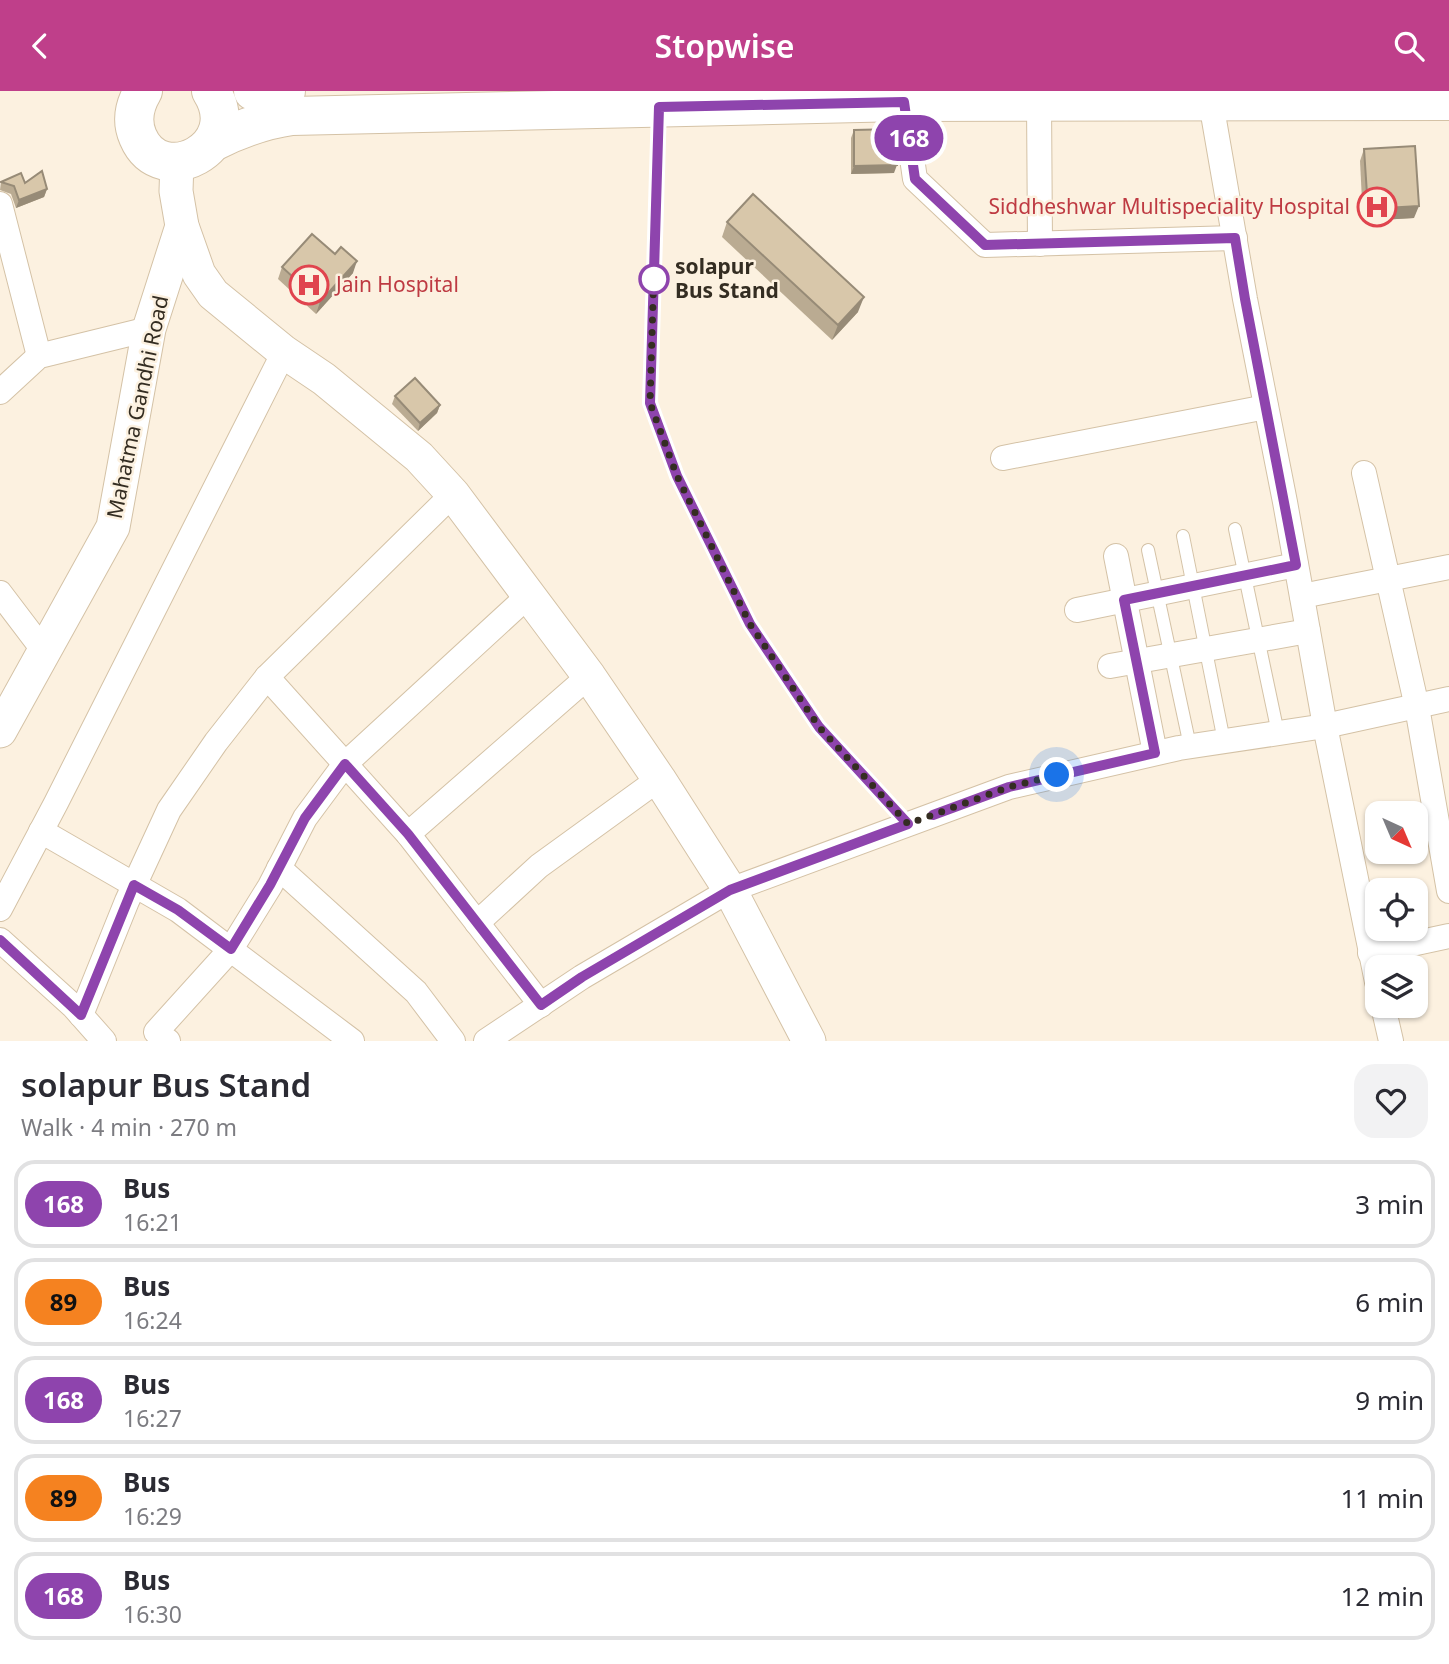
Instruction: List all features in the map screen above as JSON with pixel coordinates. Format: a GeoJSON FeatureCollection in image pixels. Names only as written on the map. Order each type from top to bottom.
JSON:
{"type":"FeatureCollection","features":[{"type":"Feature","properties":{"kind":"main road"},"geometry":{"type":"LineString","coordinates":[[141,92],[133,115],[140,142],[156,156],[177,162],[204,152],[213,142],[219,129],[220,114],[217,100],[211,91]]}},
{"type":"Feature","properties":{"kind":"main road"},"geometry":{"type":"LineString","coordinates":[[253,91],[286,91]]}},
{"type":"Feature","properties":{"kind":"main road"},"geometry":{"type":"LineString","coordinates":[[213,142],[267,119],[292,116],[1209,97],[1449,101]]}},
{"type":"Feature","properties":{"kind":"main road"},"geometry":{"type":"LineString","coordinates":[[177,162],[176,191],[182,226],[199,274],[213,294],[284,352],[324,379],[419,457],[453,494],[589,676],[659,779],[730,890],[809,1041]]}},
{"type":"Feature","properties":{"kind":"main road","name":"Mahatma Gandhi Road"},"geometry":{"type":"LineString","coordinates":[[0,731],[113,527],[149,329],[182,226]]}},
{"type":"Feature","properties":{"kind":"street"},"geometry":{"type":"LineString","coordinates":[[1209,97],[1325,726],[1370,953],[1449,936]]}},
{"type":"Feature","properties":{"kind":"street"},"geometry":{"type":"LineString","coordinates":[[904,102],[915,179],[985,245],[1235,238]]}},
{"type":"Feature","properties":{"kind":"street"},"geometry":{"type":"LineString","coordinates":[[1039,102],[1040,244]]}},
{"type":"Feature","properties":{"kind":"street"},"geometry":{"type":"LineString","coordinates":[[0,204],[39,356]]}},
{"type":"Feature","properties":{"kind":"street"},"geometry":{"type":"LineString","coordinates":[[0,392],[39,356],[149,329]]}},
{"type":"Feature","properties":{"kind":"street"},"geometry":{"type":"LineString","coordinates":[[0,909],[284,352]]}},
{"type":"Feature","properties":{"kind":"street"},"geometry":{"type":"LineString","coordinates":[[1003,458],[1266,407]]}},
{"type":"Feature","properties":{"kind":"street"},"geometry":{"type":"LineString","coordinates":[[1364,473],[1417,707],[1449,891]]}},
{"type":"Feature","properties":{"kind":"street"},"geometry":{"type":"LineString","coordinates":[[81,1015],[134,885],[169,810],[216,742],[267,677],[453,494]]}},
{"type":"Feature","properties":{"kind":"street"},"geometry":{"type":"LineString","coordinates":[[1116,556],[1155,753]]}},
{"type":"Feature","properties":{"kind":"street"},"geometry":{"type":"LineString","coordinates":[[1077,610],[1296,565]]}},
{"type":"Feature","properties":{"kind":"street"},"geometry":{"type":"LineString","coordinates":[[1302,596],[1449,566]]}},
{"type":"Feature","properties":{"kind":"street"},"geometry":{"type":"LineString","coordinates":[[168,1041],[156,1033],[231,949],[305,818],[345,764],[529,594]]}},
{"type":"Feature","properties":{"kind":"street"},"geometry":{"type":"LineString","coordinates":[[2,598],[44,651]]}},
{"type":"Feature","properties":{"kind":"street"},"geometry":{"type":"LineString","coordinates":[[1110,666],[1308,631]]}},
{"type":"Feature","properties":{"kind":"street"},"geometry":{"type":"LineString","coordinates":[[408,834],[589,676]]}},
{"type":"Feature","properties":{"kind":"street"},"geometry":{"type":"LineString","coordinates":[[267,677],[408,834],[541,1005]]}},
{"type":"Feature","properties":{"kind":"street"},"geometry":{"type":"LineString","coordinates":[[486,1041],[582,977],[730,890],[1009,787],[1190,746],[1325,726],[1449,699]]}},
{"type":"Feature","properties":{"kind":"street"},"geometry":{"type":"LineString","coordinates":[[477,923],[539,866],[659,779]]}},
{"type":"Feature","properties":{"kind":"street"},"geometry":{"type":"LineString","coordinates":[[41,831],[178,910],[349,1040]]}},
{"type":"Feature","properties":{"kind":"street"},"geometry":{"type":"LineString","coordinates":[[279,868],[416,992],[453,1041]]}},
{"type":"Feature","properties":{"kind":"street"},"geometry":{"type":"LineString","coordinates":[[0,940],[81,1015],[104,1041]]}},
{"type":"Feature","properties":{"kind":"street"},"geometry":{"type":"LineString","coordinates":[[1386,1018],[1391,1041]]}},
{"type":"Feature","properties":{"kind":"lane"},"geometry":{"type":"LineString","coordinates":[[659,107],[650,403],[677,476],[750,624],[819,727],[908,824]]}},
{"type":"Feature","properties":{"kind":"lane"},"geometry":{"type":"LineString","coordinates":[[1235,529],[1278,733]]}},
{"type":"Feature","properties":{"kind":"lane"},"geometry":{"type":"LineString","coordinates":[[1183,535],[1224,741]]}},
{"type":"Feature","properties":{"kind":"lane"},"geometry":{"type":"LineString","coordinates":[[1148,549],[1190,746]]}},
{"type":"Feature","properties":{"kind":"building"},"geometry":{"type":"Polygon","coordinates":[[[896,129],[897,165],[854,166],[854,130],[896,129]]]}},
{"type":"Feature","properties":{"kind":"building","name":"Siddheshwar Multispeciality Hospital"},"geometry":{"type":"Polygon","coordinates":[[[1415,146],[1419,206],[1368,209],[1364,149],[1415,146]]]}},
{"type":"Feature","properties":{"kind":"building"},"geometry":{"type":"Polygon","coordinates":[[[42,171],[47,189],[19,200],[14,186],[1,182],[21,173],[25,183],[42,171]]]}},
{"type":"Feature","properties":{"kind":"building"},"geometry":{"type":"Polygon","coordinates":[[[753,194],[864,297],[838,325],[727,222],[753,194]]]}},
{"type":"Feature","properties":{"kind":"building"},"geometry":{"type":"Polygon","coordinates":[[[312,234],[335,254],[341,247],[357,261],[320,302],[282,267],[312,234]]]}},
{"type":"Feature","properties":{"kind":"building"},"geometry":{"type":"Polygon","coordinates":[[[415,378],[440,405],[420,423],[395,396],[415,378]]]}},
{"type":"Feature","properties":{"kind":"bus line","name":"168"},"geometry":{"type":"LineString","coordinates":[[0,940],[81,1015],[134,885],[178,910],[231,949],[270,885],[305,818],[345,764],[408,834],[541,1005],[582,977],[730,890],[908,824],[819,727],[750,624],[677,476],[650,403],[659,107],[904,102],[915,179],[985,245],[1235,238],[1296,565],[1124,600],[1155,753],[1009,787],[933,815]]}},
{"type":"Feature","properties":{"kind":"place","name":"Siddheshwar Multispeciality Hospital"},"geometry":{"type":"Point","coordinates":[1377,207]}},
{"type":"Feature","properties":{"kind":"place","name":"solapur Bus Stand"},"geometry":{"type":"Point","coordinates":[654,279]}},
{"type":"Feature","properties":{"kind":"place","name":"Jain Hospital"},"geometry":{"type":"Point","coordinates":[309,285]}},
{"type":"Feature","properties":{"kind":"route"},"geometry":{"type":"LineString","coordinates":[[654,279],[654,268],[650,403],[677,476],[750,624],[819,727],[908,824],[1009,787],[1057,775]]}}]}
